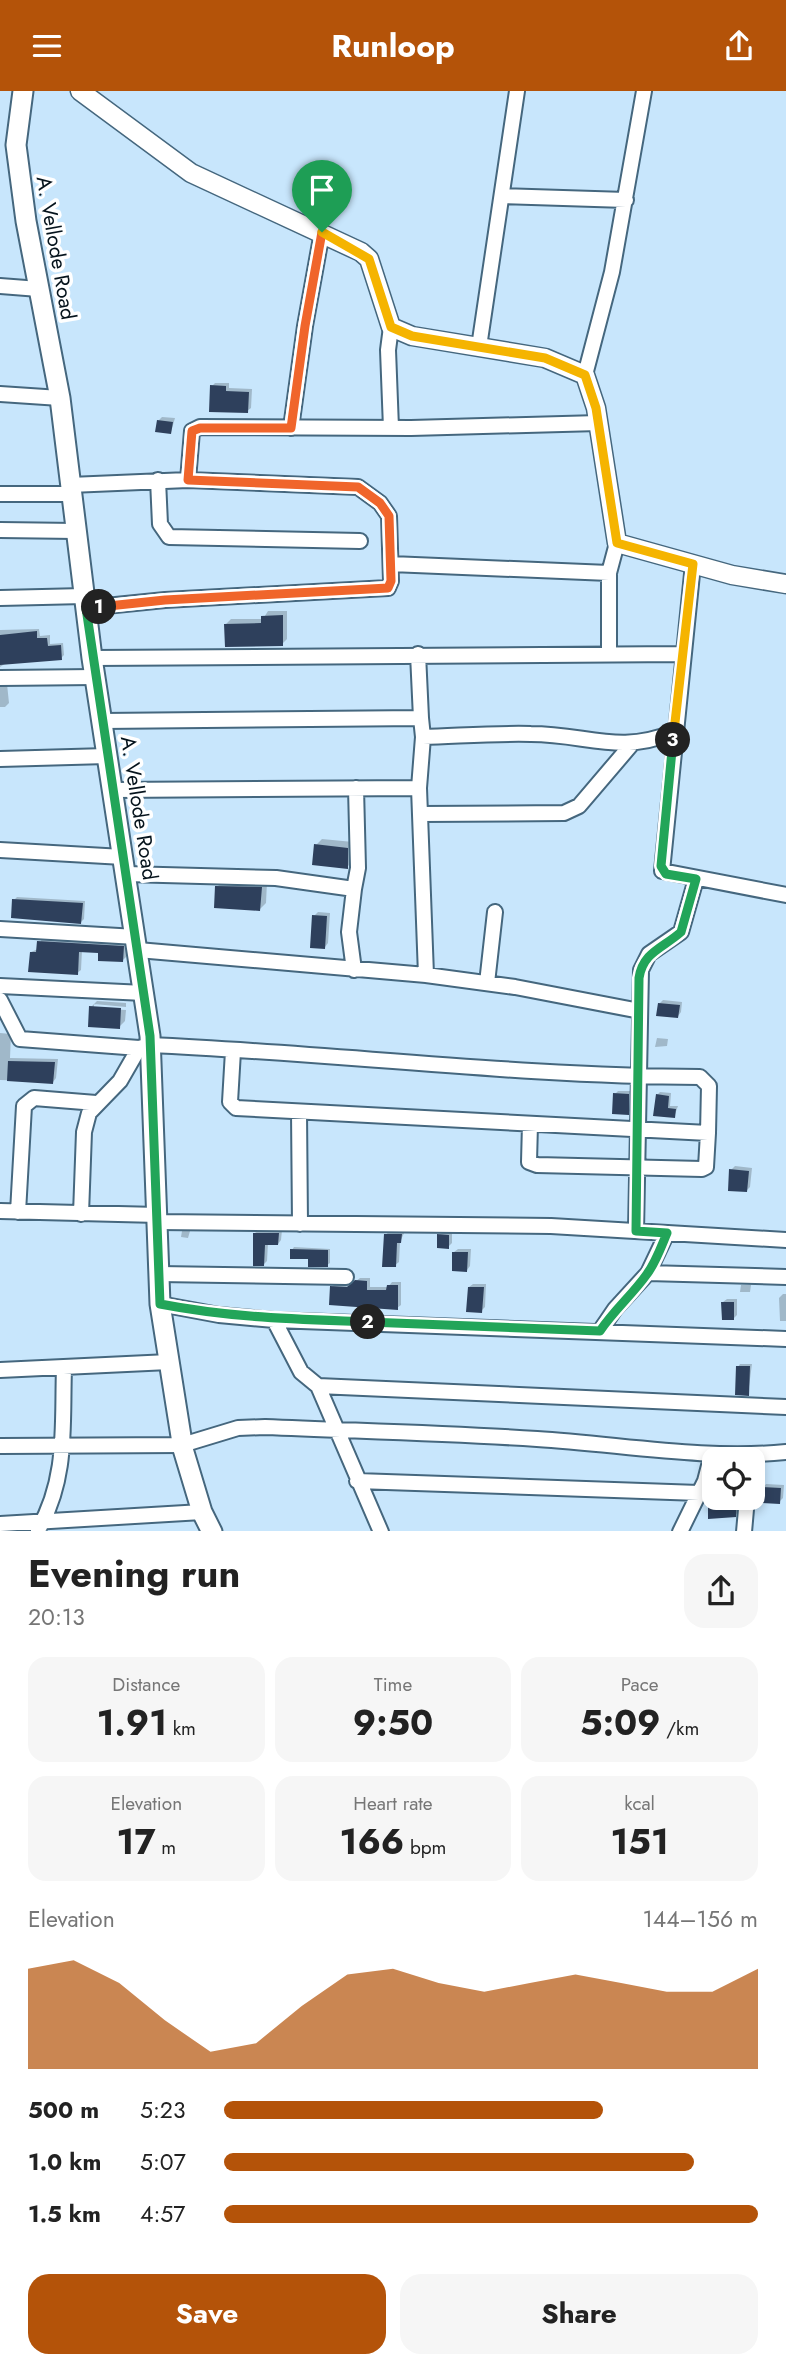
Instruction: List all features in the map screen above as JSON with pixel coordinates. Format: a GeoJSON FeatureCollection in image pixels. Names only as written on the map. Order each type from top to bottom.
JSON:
{"type":"FeatureCollection","features":[{"type":"Feature","properties":{"kind":"main road","name":"A. Vellode Road"},"geometry":{"type":"LineString","coordinates":[[23,91],[16,145],[39,289],[60,397],[93,667],[144,993],[144,1046],[158,1219],[160,1304],[182,1445],[202,1511],[212,1531]]}},
{"type":"Feature","properties":{"kind":"street"},"geometry":{"type":"LineString","coordinates":[[80,91],[191,173],[322,232],[369,259],[391,327],[388,350],[391,428]]}},
{"type":"Feature","properties":{"kind":"street"},"geometry":{"type":"LineString","coordinates":[[479,347],[517,91]]}},
{"type":"Feature","properties":{"kind":"street"},"geometry":{"type":"LineString","coordinates":[[609,653],[609,573],[617,543],[598,423],[585,375],[612,272],[644,91]]}},
{"type":"Feature","properties":{"kind":"street"},"geometry":{"type":"LineString","coordinates":[[502,196],[626,201]]}},
{"type":"Feature","properties":{"kind":"street"},"geometry":{"type":"LineString","coordinates":[[291,428],[305,326],[322,232]]}},
{"type":"Feature","properties":{"kind":"street"},"geometry":{"type":"LineString","coordinates":[[0,286],[39,289]]}},
{"type":"Feature","properties":{"kind":"street"},"geometry":{"type":"LineString","coordinates":[[391,327],[412,336],[545,358],[585,375]]}},
{"type":"Feature","properties":{"kind":"street"},"geometry":{"type":"LineString","coordinates":[[0,394],[60,397]]}},
{"type":"Feature","properties":{"kind":"street"},"geometry":{"type":"LineString","coordinates":[[188,480],[192,431],[200,428],[391,428],[598,423]]}},
{"type":"Feature","properties":{"kind":"street"},"geometry":{"type":"LineString","coordinates":[[158,480],[160,524],[169,537],[360,541]]}},
{"type":"Feature","properties":{"kind":"street"},"geometry":{"type":"LineString","coordinates":[[0,494],[158,480],[358,487],[380,503],[389,516],[391,564],[391,581],[388,588],[380,589],[85,602],[0,598]]}},
{"type":"Feature","properties":{"kind":"street"},"geometry":{"type":"LineString","coordinates":[[0,530],[76,531]]}},
{"type":"Feature","properties":{"kind":"street"},"geometry":{"type":"LineString","coordinates":[[617,543],[693,564],[786,584]]}},
{"type":"Feature","properties":{"kind":"street"},"geometry":{"type":"LineString","coordinates":[[391,564],[609,573]]}},
{"type":"Feature","properties":{"kind":"street"},"geometry":{"type":"LineString","coordinates":[[693,564],[661,866],[666,874],[786,895]]}},
{"type":"Feature","properties":{"kind":"street"},"geometry":{"type":"LineString","coordinates":[[0,678],[93,667],[418,654],[682,654]]}},
{"type":"Feature","properties":{"kind":"street"},"geometry":{"type":"LineString","coordinates":[[418,654],[423,737],[419,788],[426,975]]}},
{"type":"Feature","properties":{"kind":"street"},"geometry":{"type":"LineString","coordinates":[[102,721],[421,718]]}},
{"type":"Feature","properties":{"kind":"street"},"geometry":{"type":"LineString","coordinates":[[423,737],[534,734],[631,745],[649,743],[674,732]]}},
{"type":"Feature","properties":{"kind":"street"},"geometry":{"type":"LineString","coordinates":[[421,814],[564,813],[579,806],[631,745]]}},
{"type":"Feature","properties":{"kind":"street"},"geometry":{"type":"LineString","coordinates":[[0,759],[107,756]]}},
{"type":"Feature","properties":{"kind":"street"},"geometry":{"type":"LineString","coordinates":[[354,970],[349,932],[358,868],[356,788]]}},
{"type":"Feature","properties":{"kind":"street"},"geometry":{"type":"LineString","coordinates":[[113,790],[419,788]]}},
{"type":"Feature","properties":{"kind":"street"},"geometry":{"type":"LineString","coordinates":[[0,850],[354,888]]}},
{"type":"Feature","properties":{"kind":"street"},"geometry":{"type":"LineString","coordinates":[[636,1231],[643,963],[649,954],[681,932],[696,879]]}},
{"type":"Feature","properties":{"kind":"street"},"geometry":{"type":"LineString","coordinates":[[487,983],[495,912]]}},
{"type":"Feature","properties":{"kind":"street"},"geometry":{"type":"LineString","coordinates":[[0,929],[354,970],[426,975],[487,983],[640,1011]]}},
{"type":"Feature","properties":{"kind":"street"},"geometry":{"type":"LineString","coordinates":[[0,986],[144,993]]}},
{"type":"Feature","properties":{"kind":"street"},"geometry":{"type":"LineString","coordinates":[[0,1000],[20,1038],[378,1062],[700,1077],[709,1086],[706,1167],[702,1170],[529,1162],[530,1124]]}},
{"type":"Feature","properties":{"kind":"street"},"geometry":{"type":"LineString","coordinates":[[81,1214],[84,1132],[89,1113],[120,1081],[144,1046]]}},
{"type":"Feature","properties":{"kind":"street"},"geometry":{"type":"LineString","coordinates":[[233,1051],[232,1106],[299,1112],[708,1133]]}},
{"type":"Feature","properties":{"kind":"street"},"geometry":{"type":"LineString","coordinates":[[18,1212],[24,1106],[34,1098],[96,1103]]}},
{"type":"Feature","properties":{"kind":"street"},"geometry":{"type":"LineString","coordinates":[[299,1112],[300,1224]]}},
{"type":"Feature","properties":{"kind":"street"},"geometry":{"type":"LineString","coordinates":[[0,1211],[300,1224],[551,1226],[786,1240]]}},
{"type":"Feature","properties":{"kind":"street"},"geometry":{"type":"LineString","coordinates":[[600,1331],[615,1309],[648,1273],[667,1233]]}},
{"type":"Feature","properties":{"kind":"street"},"geometry":{"type":"LineString","coordinates":[[648,1273],[786,1277]]}},
{"type":"Feature","properties":{"kind":"street"},"geometry":{"type":"LineString","coordinates":[[159,1274],[346,1277]]}},
{"type":"Feature","properties":{"kind":"street"},"geometry":{"type":"LineString","coordinates":[[160,1304],[219,1315],[274,1320],[786,1339]]}},
{"type":"Feature","properties":{"kind":"street"},"geometry":{"type":"LineString","coordinates":[[274,1320],[302,1372],[318,1386],[381,1531]]}},
{"type":"Feature","properties":{"kind":"street"},"geometry":{"type":"LineString","coordinates":[[0,1370],[169,1362]]}},
{"type":"Feature","properties":{"kind":"street"},"geometry":{"type":"LineString","coordinates":[[40,1527],[60,1479],[64,1368]]}},
{"type":"Feature","properties":{"kind":"street"},"geometry":{"type":"LineString","coordinates":[[318,1386],[786,1407]]}},
{"type":"Feature","properties":{"kind":"street"},"geometry":{"type":"LineString","coordinates":[[0,1446],[182,1445],[238,1428],[538,1439],[702,1453]]}},
{"type":"Feature","properties":{"kind":"street"},"geometry":{"type":"LineString","coordinates":[[765,1456],[786,1452]]}},
{"type":"Feature","properties":{"kind":"street"},"geometry":{"type":"LineString","coordinates":[[357,1481],[699,1493]]}},
{"type":"Feature","properties":{"kind":"street"},"geometry":{"type":"LineString","coordinates":[[680,1531],[702,1484]]}},
{"type":"Feature","properties":{"kind":"street"},"geometry":{"type":"LineString","coordinates":[[744,1531],[746,1510]]}},
{"type":"Feature","properties":{"kind":"street"},"geometry":{"type":"LineString","coordinates":[[0,1524],[40,1527],[202,1511]]}},
{"type":"Feature","properties":{"kind":"building"},"geometry":{"type":"Polygon","coordinates":[[[210,385],[226,386],[226,391],[249,392],[248,413],[209,412],[210,385]]]}},
{"type":"Feature","properties":{"kind":"building"},"geometry":{"type":"Polygon","coordinates":[[[157,420],[173,422],[171,434],[155,432],[157,420]]]}},
{"type":"Feature","properties":{"kind":"building"},"geometry":{"type":"Polygon","coordinates":[[[283,615],[283,646],[225,647],[224,624],[261,623],[261,616],[283,615]]]}},
{"type":"Feature","properties":{"kind":"building"},"geometry":{"type":"Polygon","coordinates":[[[37,631],[37,638],[47,638],[48,646],[61,645],[62,660],[0,665],[0,635],[37,631]]]}},
{"type":"Feature","properties":{"kind":"building"},"geometry":{"type":"Polygon","coordinates":[[[314,844],[348,848],[348,869],[312,865],[314,844]]]}},
{"type":"Feature","properties":{"kind":"building"},"geometry":{"type":"Polygon","coordinates":[[[215,886],[262,887],[260,911],[214,908],[215,886]]]}},
{"type":"Feature","properties":{"kind":"building"},"geometry":{"type":"Polygon","coordinates":[[[12,899],[83,903],[81,924],[11,918],[12,899]]]}},
{"type":"Feature","properties":{"kind":"building"},"geometry":{"type":"Polygon","coordinates":[[[312,915],[327,916],[325,949],[310,948],[312,915]]]}},
{"type":"Feature","properties":{"kind":"building"},"geometry":{"type":"Polygon","coordinates":[[[37,941],[124,946],[123,962],[98,961],[98,953],[79,952],[78,975],[28,972],[30,952],[36,952],[37,941]]]}},
{"type":"Feature","properties":{"kind":"building"},"geometry":{"type":"Polygon","coordinates":[[[658,1003],[680,1005],[678,1018],[656,1016],[658,1003]]]}},
{"type":"Feature","properties":{"kind":"building"},"geometry":{"type":"Polygon","coordinates":[[[89,1006],[121,1008],[120,1029],[88,1027],[89,1006]]]}},
{"type":"Feature","properties":{"kind":"building"},"geometry":{"type":"Polygon","coordinates":[[[8,1061],[55,1062],[53,1084],[7,1081],[8,1061]]]}},
{"type":"Feature","properties":{"kind":"building"},"geometry":{"type":"Polygon","coordinates":[[[613,1093],[629,1094],[629,1115],[612,1114],[613,1093]]]}},
{"type":"Feature","properties":{"kind":"building"},"geometry":{"type":"Polygon","coordinates":[[[656,1094],[669,1096],[668,1108],[676,1109],[675,1118],[653,1116],[656,1094]]]}},
{"type":"Feature","properties":{"kind":"building"},"geometry":{"type":"Polygon","coordinates":[[[729,1169],[749,1171],[747,1192],[728,1191],[729,1169]]]}},
{"type":"Feature","properties":{"kind":"building"},"geometry":{"type":"Polygon","coordinates":[[[253,1233],[279,1233],[278,1245],[265,1245],[264,1266],[253,1266],[253,1233]]]}},
{"type":"Feature","properties":{"kind":"building"},"geometry":{"type":"Polygon","coordinates":[[[384,1234],[402,1234],[401,1243],[397,1243],[396,1267],[382,1267],[384,1234]]]}},
{"type":"Feature","properties":{"kind":"building"},"geometry":{"type":"Polygon","coordinates":[[[437,1234],[449,1235],[449,1249],[437,1248],[437,1234]]]}},
{"type":"Feature","properties":{"kind":"building"},"geometry":{"type":"Polygon","coordinates":[[[290,1249],[328,1250],[328,1267],[308,1267],[308,1259],[290,1259],[290,1249]]]}},
{"type":"Feature","properties":{"kind":"building"},"geometry":{"type":"Polygon","coordinates":[[[452,1252],[468,1252],[467,1272],[452,1271],[452,1252]]]}},
{"type":"Feature","properties":{"kind":"building"},"geometry":{"type":"Polygon","coordinates":[[[355,1280],[367,1281],[367,1290],[386,1290],[387,1285],[398,1285],[398,1310],[329,1305],[330,1286],[347,1287],[355,1280]]]}},
{"type":"Feature","properties":{"kind":"building"},"geometry":{"type":"Polygon","coordinates":[[[468,1287],[484,1287],[482,1313],[466,1312],[468,1287]]]}},
{"type":"Feature","properties":{"kind":"building"},"geometry":{"type":"Polygon","coordinates":[[[721,1302],[734,1302],[734,1320],[722,1320],[721,1302]]]}},
{"type":"Feature","properties":{"kind":"building"},"geometry":{"type":"Polygon","coordinates":[[[736,1366],[750,1366],[749,1396],[735,1395],[736,1366]]]}},
{"type":"Feature","properties":{"kind":"building"},"geometry":{"type":"Polygon","coordinates":[[[765,1487],[781,1488],[780,1504],[765,1503],[765,1487]]]}},
{"type":"Feature","properties":{"kind":"building"},"geometry":{"type":"Polygon","coordinates":[[[708,1510],[736,1510],[736,1517],[708,1519],[708,1510]]]}},
{"type":"Feature","properties":{"kind":"route"},"geometry":{"type":"LineString","coordinates":[[322,232],[369,259],[377,291],[391,327],[412,336],[545,358],[585,375],[596,408],[617,543],[693,564],[661,866],[666,874],[696,879],[688,915],[681,932],[649,954],[639,978],[641,1076],[636,1231],[667,1233],[648,1273],[615,1309],[600,1331],[274,1320],[219,1315],[160,1304],[150,1036],[86,608],[254,594],[388,588],[391,581],[389,516],[380,503],[358,487],[188,480],[189,440],[192,431],[200,428],[291,428],[305,326],[322,232]]}}]}
